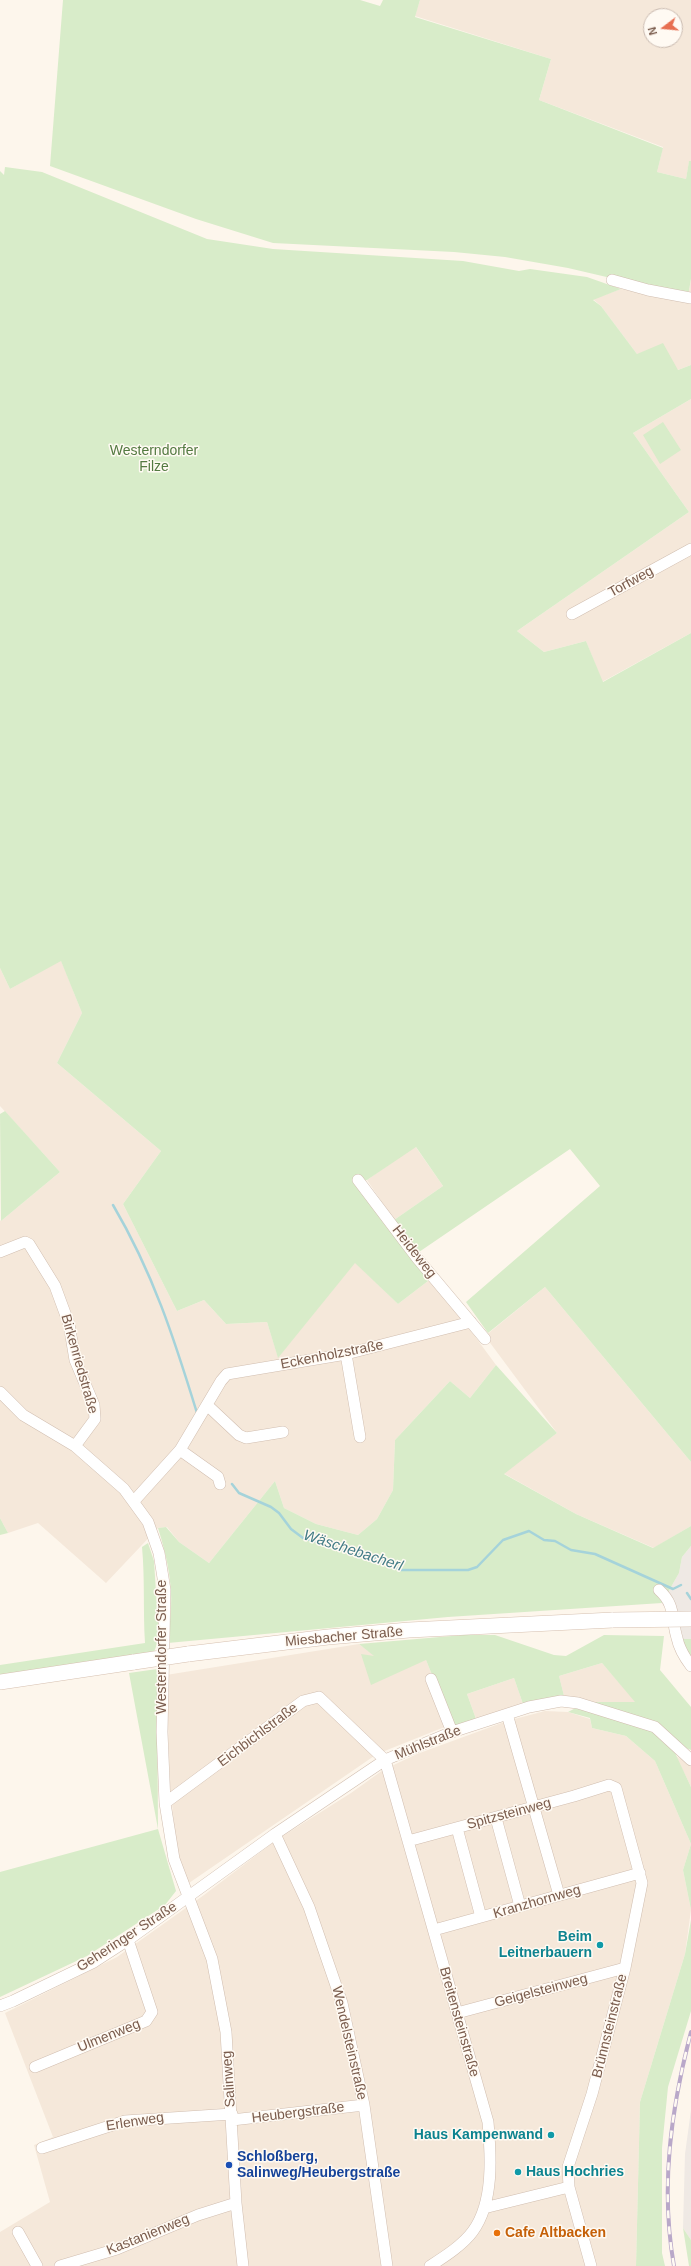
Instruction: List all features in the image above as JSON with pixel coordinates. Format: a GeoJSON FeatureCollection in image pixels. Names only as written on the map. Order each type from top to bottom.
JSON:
{"type":"FeatureCollection","features":[{"type":"Feature","properties":{"kind":"main road","name":"Miesbacher Straße"},"geometry":{"type":"LineString","coordinates":[[0,1682],[188,1654],[328,1637],[409,1630],[613,1620],[691,1619]]}},
{"type":"Feature","properties":{"kind":"street"},"geometry":{"type":"LineString","coordinates":[[612,280],[648,290],[691,298]]}},
{"type":"Feature","properties":{"kind":"street","name":"Torfweg"},"geometry":{"type":"LineString","coordinates":[[572,614],[691,549]]}},
{"type":"Feature","properties":{"kind":"street","name":"Heideweg"},"geometry":{"type":"LineString","coordinates":[[358,1180],[417,1258],[485,1339]]}},
{"type":"Feature","properties":{"kind":"street","name":"Birkenriedstraße"},"geometry":{"type":"LineString","coordinates":[[0,1252],[25,1242],[29,1244],[55,1286],[69,1324],[75,1360],[94,1405],[96,1420],[76,1446]]}},
{"type":"Feature","properties":{"kind":"street","name":"Eckenholzstraße"},"geometry":{"type":"LineString","coordinates":[[134,1501],[180,1450],[221,1380],[227,1374],[346,1354],[471,1322]]}},
{"type":"Feature","properties":{"kind":"street"},"geometry":{"type":"LineString","coordinates":[[346,1354],[360,1437]]}},
{"type":"Feature","properties":{"kind":"street","name":"Westerndorfer Straße"},"geometry":{"type":"LineString","coordinates":[[0,1392],[23,1415],[76,1446],[105,1471],[134,1501],[152,1531],[159,1552],[165,1590],[162,1732],[165,1803],[174,1859],[187,1898]]}},
{"type":"Feature","properties":{"kind":"street"},"geometry":{"type":"LineString","coordinates":[[207,1405],[239,1435],[246,1438],[283,1432]]}},
{"type":"Feature","properties":{"kind":"street"},"geometry":{"type":"LineString","coordinates":[[180,1450],[218,1477],[220,1484]]}},
{"type":"Feature","properties":{"kind":"street"},"geometry":{"type":"LineString","coordinates":[[659,1590],[668,1598],[671,1604],[677,1639],[691,1666]]}},
{"type":"Feature","properties":{"kind":"street"},"geometry":{"type":"LineString","coordinates":[[431,1679],[452,1732]]}},
{"type":"Feature","properties":{"kind":"street","name":"Eichbichlstraße"},"geometry":{"type":"LineString","coordinates":[[165,1803],[303,1701],[319,1697],[385,1760]]}},
{"type":"Feature","properties":{"kind":"street","name":"Mühlstraße"},"geometry":{"type":"LineString","coordinates":[[187,1898],[275,1834],[385,1760],[452,1732],[529,1707],[561,1701],[578,1703],[656,1727],[691,1760]]}},
{"type":"Feature","properties":{"kind":"street"},"geometry":{"type":"LineString","coordinates":[[507,1714],[535,1807],[559,1895]]}},
{"type":"Feature","properties":{"kind":"street","name":"Breitensteinstraße"},"geometry":{"type":"LineString","coordinates":[[385,1760],[488,2122],[490,2171],[484,2208],[472,2232],[430,2266]]}},
{"type":"Feature","properties":{"kind":"street","name":"Spitzsteinweg"},"geometry":{"type":"LineString","coordinates":[[408,1841],[496,1818],[609,1785]]}},
{"type":"Feature","properties":{"kind":"street","name":"Brünnsteinstraße"},"geometry":{"type":"LineString","coordinates":[[591,2266],[569,2187],[568,2167],[592,2094],[625,1968],[642,1893],[640,1873],[616,1788],[609,1785]]}},
{"type":"Feature","properties":{"kind":"street"},"geometry":{"type":"LineString","coordinates":[[496,1818],[520,1906]]}},
{"type":"Feature","properties":{"kind":"street"},"geometry":{"type":"LineString","coordinates":[[457,1828],[481,1917]]}},
{"type":"Feature","properties":{"kind":"street","name":"Wendelsteinstraße"},"geometry":{"type":"LineString","coordinates":[[275,1834],[309,1907],[342,2003],[364,2105],[386,2264]]}},
{"type":"Feature","properties":{"kind":"street","name":"Kranzhornweg"},"geometry":{"type":"LineString","coordinates":[[434,1930],[640,1873]]}},
{"type":"Feature","properties":{"kind":"street","name":"Geheringer Straße"},"geometry":{"type":"LineString","coordinates":[[0,2006],[94,1962],[187,1898]]}},
{"type":"Feature","properties":{"kind":"street","name":"Salinweg"},"geometry":{"type":"LineString","coordinates":[[187,1898],[208,1946],[215,1973],[226,2032],[236,2203],[243,2266]]}},
{"type":"Feature","properties":{"kind":"street","name":"Ulmenweg"},"geometry":{"type":"LineString","coordinates":[[35,2067],[146,2021],[152,2012],[128,1940]]}},
{"type":"Feature","properties":{"kind":"street","name":"Geigelsteinweg"},"geometry":{"type":"LineString","coordinates":[[457,2013],[625,1968]]}},
{"type":"Feature","properties":{"kind":"street","name":"Heubergstraße"},"geometry":{"type":"LineString","coordinates":[[232,2117],[364,2105]]}},
{"type":"Feature","properties":{"kind":"street","name":"Erlenweg"},"geometry":{"type":"LineString","coordinates":[[42,2148],[125,2121],[232,2117]]}},
{"type":"Feature","properties":{"kind":"street"},"geometry":{"type":"LineString","coordinates":[[484,2208],[569,2187]]}},
{"type":"Feature","properties":{"kind":"street","name":"Kastanienweg"},"geometry":{"type":"LineString","coordinates":[[60,2266],[117,2249],[198,2215],[236,2203]]}},
{"type":"Feature","properties":{"kind":"street"},"geometry":{"type":"LineString","coordinates":[[18,2232],[37,2266]]}},
{"type":"Feature","properties":{"kind":"shaded area"},"geometry":{"type":"Polygon","coordinates":[[[420,0],[691,0],[691,161],[689,162],[686,179],[657,172],[663,147],[539,100],[551,59],[415,16],[420,0]]]}},
{"type":"Feature","properties":{"kind":"shaded area"},"geometry":{"type":"Polygon","coordinates":[[[691,279],[691,365],[678,370],[637,354],[601,306],[593,299],[621,289],[687,302],[691,279]]]}},
{"type":"Feature","properties":{"kind":"shaded area"},"geometry":{"type":"Polygon","coordinates":[[[691,399],[691,633],[602,682],[586,641],[544,652],[517,631],[689,512],[633,433],[691,399]]]}},
{"type":"Feature","properties":{"kind":"shaded area"},"geometry":{"type":"Polygon","coordinates":[[[61,960],[82,1013],[57,1063],[161,1151],[123,1204],[177,1311],[204,1300],[226,1324],[267,1322],[278,1357],[355,1262],[398,1304],[432,1278],[496,1365],[470,1398],[450,1381],[395,1440],[393,1490],[377,1519],[358,1535],[316,1524],[284,1508],[275,1481],[209,1563],[179,1542],[167,1527],[158,1528],[106,1583],[38,1523],[8,1533],[0,1518],[0,1220],[1,1221],[60,1172],[0,1106],[0,968],[10,989],[61,960]]]}},
{"type":"Feature","properties":{"kind":"shaded area"},"geometry":{"type":"Polygon","coordinates":[[[415,1146],[443,1186],[394,1220],[367,1180],[415,1146]]]}},
{"type":"Feature","properties":{"kind":"shaded area"},"geometry":{"type":"Polygon","coordinates":[[[545,1287],[691,1462],[691,1526],[654,1548],[576,1514],[503,1473],[557,1433],[485,1336],[545,1287]]]}},
{"type":"Feature","properties":{"kind":"shaded area"},"geometry":{"type":"Polygon","coordinates":[[[691,1546],[691,1639],[682,1639],[662,1603],[679,1573],[682,1557],[691,1546]]]}},
{"type":"Feature","properties":{"kind":"shaded area"},"geometry":{"type":"Polygon","coordinates":[[[359,1644],[375,1656],[426,1660],[452,1724],[377,1754],[189,1883],[177,1855],[170,1783],[166,1675],[359,1644]]]}},
{"type":"Feature","properties":{"kind":"shaded area"},"geometry":{"type":"Polygon","coordinates":[[[602,1663],[636,1702],[587,1702],[564,1696],[559,1676],[602,1663]]]}},
{"type":"Feature","properties":{"kind":"shaded area"},"geometry":{"type":"Polygon","coordinates":[[[514,1678],[523,1704],[476,1719],[467,1694],[514,1678]]]}},
{"type":"Feature","properties":{"kind":"shaded area"},"geometry":{"type":"Polygon","coordinates":[[[545,1711],[568,1712],[590,1719],[592,1728],[626,1736],[655,1761],[691,1844],[683,1870],[691,1910],[685,1954],[640,2102],[636,2266],[0,2266],[0,2232],[50,2202],[34,2145],[53,2137],[5,2013],[117,1957],[204,1895],[275,1841],[351,1793],[383,1770],[417,1754],[507,1721],[545,1711]]]}},
{"type":"Feature","properties":{"kind":"shaded area"},"geometry":{"type":"Polygon","coordinates":[[[676,1756],[691,1765],[691,1787],[676,1756]]]}},
{"type":"Feature","properties":{"kind":"shaded area"},"geometry":{"type":"Polygon","coordinates":[[[691,2110],[691,2240],[683,2228],[685,2154],[691,2110]]]}},
{"type":"Feature","properties":{"kind":"green space"},"geometry":{"type":"Polygon","coordinates":[[[63,0],[360,0],[380,6],[383,0],[420,0],[415,17],[551,59],[539,100],[663,148],[657,172],[686,179],[689,161],[691,161],[691,279],[688,296],[568,268],[505,257],[454,252],[273,243],[196,219],[50,166],[63,0]]]}},
{"type":"Feature","properties":{"kind":"green space","name":"Westerndorfer Filze"},"geometry":{"type":"Polygon","coordinates":[[[5,167],[42,172],[207,239],[273,249],[463,261],[519,271],[530,269],[587,277],[621,289],[593,300],[601,306],[637,354],[663,343],[678,370],[691,365],[691,399],[633,433],[689,512],[517,631],[544,652],[586,641],[603,682],[691,633],[691,1462],[545,1287],[488,1333],[466,1302],[600,1186],[570,1149],[419,1252],[394,1220],[443,1186],[416,1147],[367,1180],[357,1182],[432,1278],[398,1304],[355,1263],[278,1358],[267,1322],[226,1324],[204,1300],[177,1311],[123,1204],[161,1151],[57,1063],[82,1013],[61,961],[10,989],[0,968],[0,171],[4,175],[5,167]]]}},
{"type":"Feature","properties":{"kind":"green space"},"geometry":{"type":"Polygon","coordinates":[[[663,422],[681,450],[660,464],[643,435],[663,422]]]}},
{"type":"Feature","properties":{"kind":"green space"},"geometry":{"type":"Polygon","coordinates":[[[5,1111],[60,1172],[1,1221],[0,1114],[5,1111]]]}},
{"type":"Feature","properties":{"kind":"green space"},"geometry":{"type":"Polygon","coordinates":[[[496,1365],[557,1433],[504,1474],[576,1514],[653,1548],[691,1526],[691,1546],[682,1557],[679,1573],[662,1603],[448,1617],[157,1644],[154,1652],[0,1678],[0,1665],[145,1643],[142,1547],[148,1543],[154,1561],[158,1623],[170,1622],[171,1586],[165,1552],[158,1528],[166,1527],[179,1542],[209,1563],[275,1481],[284,1508],[316,1524],[358,1535],[377,1519],[393,1490],[395,1440],[450,1381],[470,1398],[496,1365]]]}},
{"type":"Feature","properties":{"kind":"green space"},"geometry":{"type":"Polygon","coordinates":[[[0,1518],[8,1533],[0,1535],[0,1518]]]}},
{"type":"Feature","properties":{"kind":"green space"},"geometry":{"type":"Polygon","coordinates":[[[463,1635],[495,1635],[554,1655],[566,1656],[604,1635],[664,1636],[660,1670],[691,1707],[691,1750],[670,1742],[691,1787],[691,1844],[655,1761],[626,1736],[592,1728],[590,1718],[568,1712],[587,1702],[635,1702],[602,1663],[559,1676],[564,1696],[523,1704],[514,1678],[467,1694],[476,1719],[453,1727],[426,1660],[371,1685],[361,1654],[374,1656],[359,1644],[463,1635]]]}},
{"type":"Feature","properties":{"kind":"green space"},"geometry":{"type":"Polygon","coordinates":[[[682,1639],[691,1639],[691,1661],[682,1639]]]}},
{"type":"Feature","properties":{"kind":"green space"},"geometry":{"type":"Polygon","coordinates":[[[157,1669],[158,1829],[129,1673],[157,1669]]]}},
{"type":"Feature","properties":{"kind":"green space"},"geometry":{"type":"Polygon","coordinates":[[[158,1829],[176,1891],[165,1905],[87,1956],[0,1997],[0,1872],[158,1829]]]}},
{"type":"Feature","properties":{"kind":"green space"},"geometry":{"type":"Polygon","coordinates":[[[691,1844],[691,1910],[683,1870],[691,1844]]]}},
{"type":"Feature","properties":{"kind":"green space"},"geometry":{"type":"Polygon","coordinates":[[[691,1920],[691,2011],[668,2087],[662,2148],[662,2253],[665,2266],[636,2266],[640,2102],[685,1954],[691,1920]]]}},
{"type":"Feature","properties":{"kind":"green space"},"geometry":{"type":"Polygon","coordinates":[[[683,2228],[691,2240],[691,2266],[689,2266],[683,2228]]]}},
{"type":"Feature","properties":{"kind":"waterway"},"geometry":{"type":"LineString","coordinates":[[113,1205],[127,1230],[151,1281],[171,1332],[197,1413]]}},
{"type":"Feature","properties":{"kind":"waterway","name":"Wäschebacherl"},"geometry":{"type":"LineString","coordinates":[[232,1484],[239,1493],[271,1507],[279,1513],[291,1529],[303,1538],[374,1558],[401,1570],[468,1570],[477,1567],[503,1540],[529,1531],[544,1540],[555,1541],[571,1550],[595,1554],[673,1589],[681,1585]]}},
{"type":"Feature","properties":{"kind":"waterway","name":"Wäschebacherl"},"geometry":{"type":"LineString","coordinates":[[687,1593],[691,1599]]}},
{"type":"Feature","properties":{"kind":"railway"},"geometry":{"type":"LineString","coordinates":[[674,2266],[668,2207],[670,2148],[678,2090],[691,2032]]}},
{"type":"Feature","properties":{"kind":"place","name":"Beim Leitnerbauern"},"geometry":{"type":"Point","coordinates":[600,1945]}},
{"type":"Feature","properties":{"kind":"place","name":"Haus Kampenwand"},"geometry":{"type":"Point","coordinates":[551,2135]}},
{"type":"Feature","properties":{"kind":"place","name":"Schloßberg, Salinweg/Heubergstraße"},"geometry":{"type":"Point","coordinates":[229,2165]}},
{"type":"Feature","properties":{"kind":"place","name":"Haus Hochries"},"geometry":{"type":"Point","coordinates":[518,2172]}},
{"type":"Feature","properties":{"kind":"place","name":"Cafe Altbacken"},"geometry":{"type":"Point","coordinates":[497,2233]}}]}
